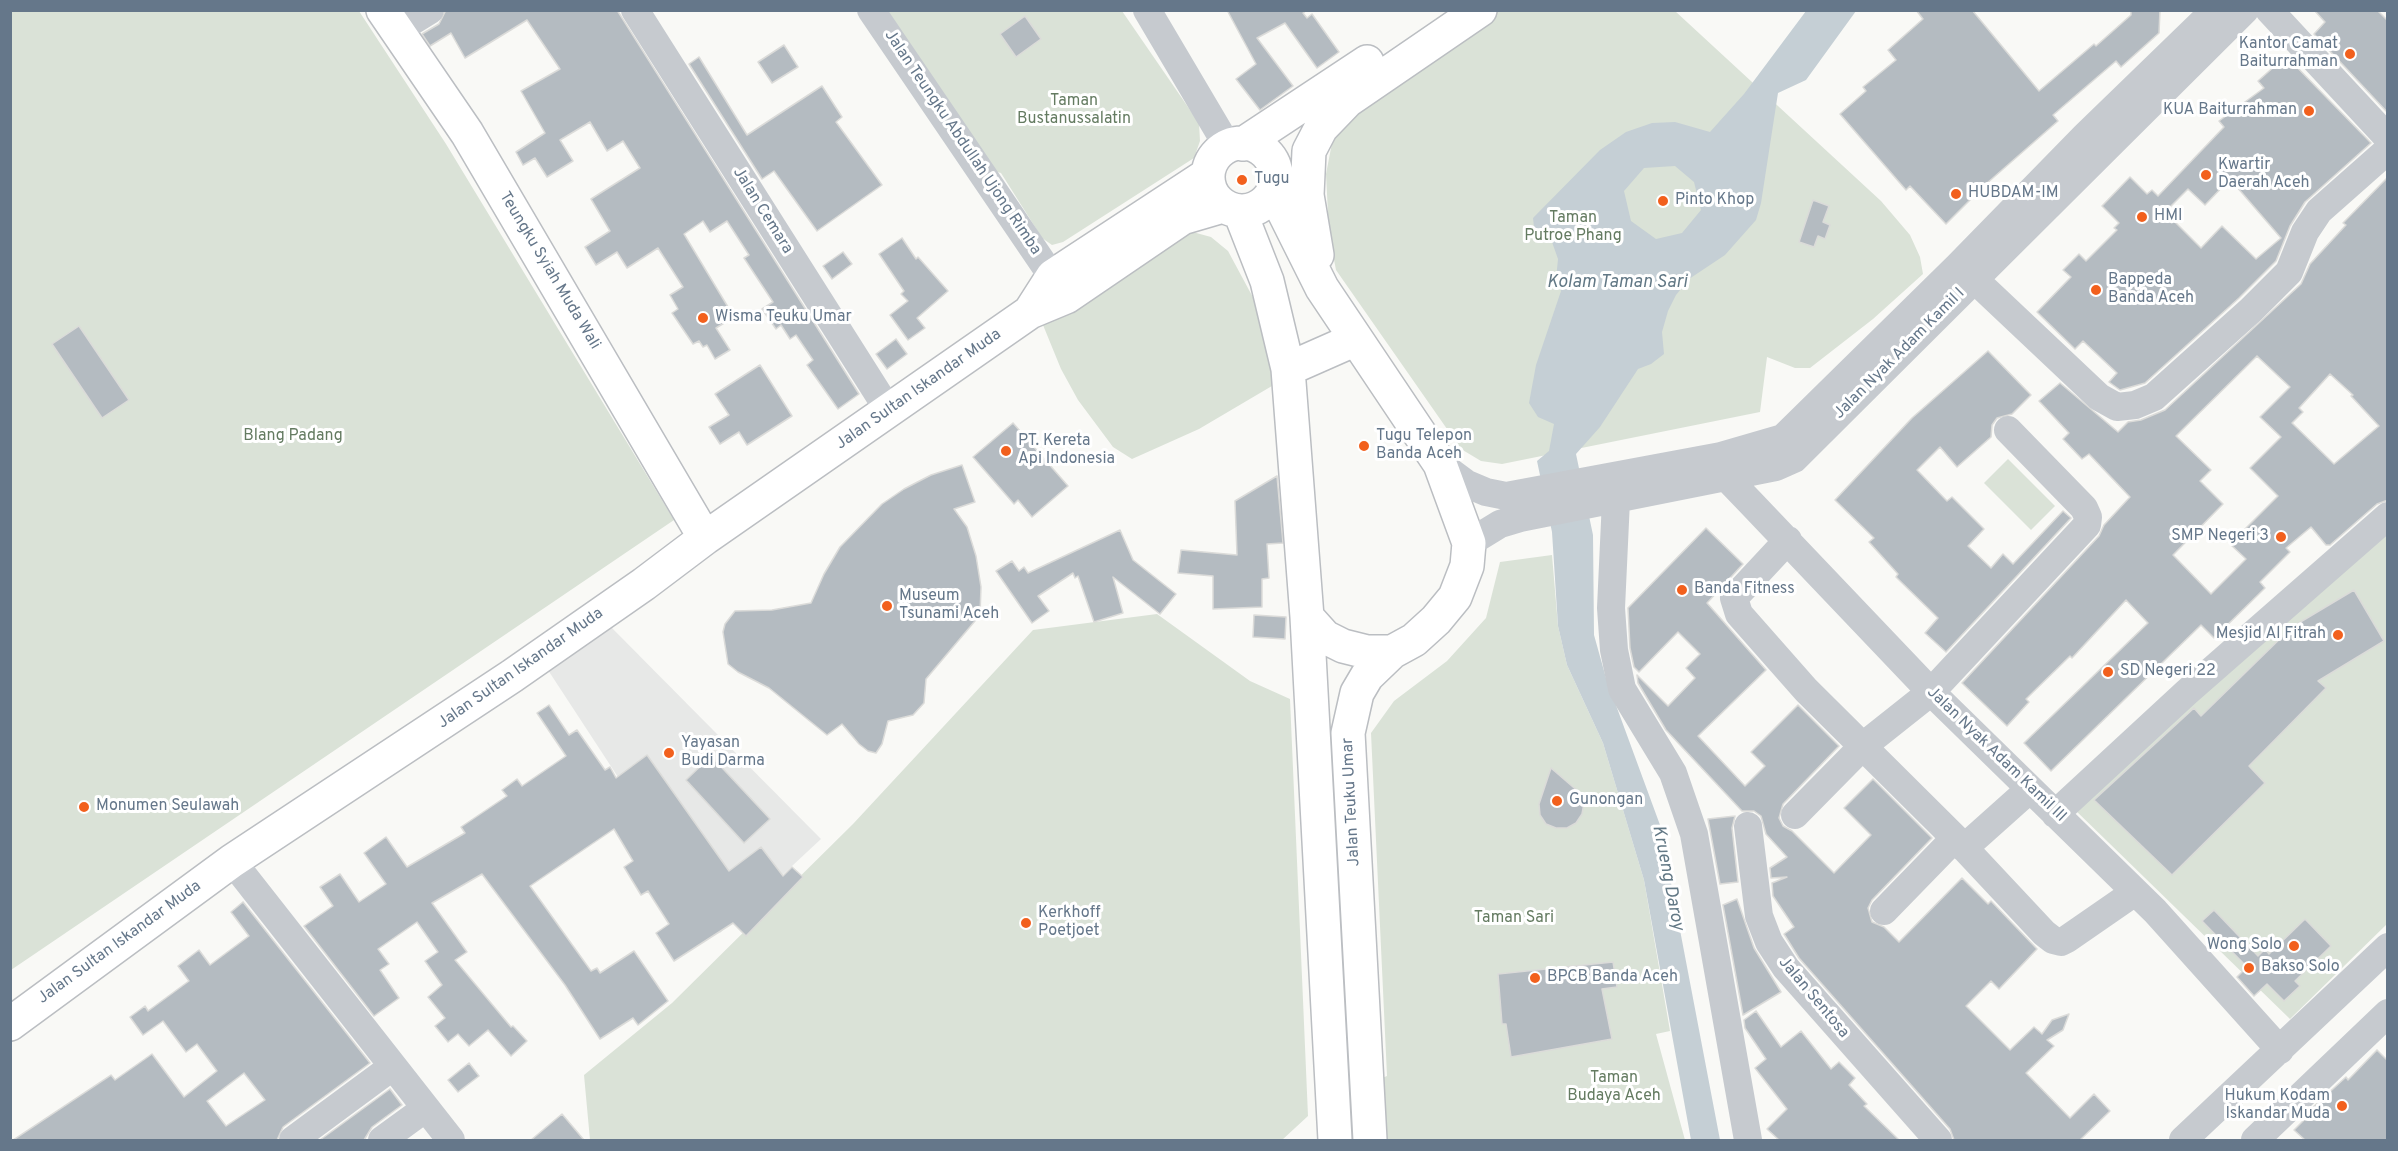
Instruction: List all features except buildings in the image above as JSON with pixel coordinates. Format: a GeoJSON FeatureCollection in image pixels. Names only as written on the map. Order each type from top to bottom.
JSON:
{"type":"FeatureCollection","features":[{"type":"Feature","properties":{"kind":"highway"},"geometry":{"type":"LineString","coordinates":[[1332,1138],[1307,617],[1288,369],[1267,281],[1232,209],[1210,190],[1207,175],[1213,160],[1442,10]]}},
{"type":"Feature","properties":{"kind":"highway"},"geometry":{"type":"LineString","coordinates":[[1322,288],[1307,195],[1309,151],[1321,128],[1347,102],[1480,10]]}},
{"type":"Feature","properties":{"kind":"highway","name":"Teungku Syiah Muda Wali"},"geometry":{"type":"LineString","coordinates":[[390,21],[467,133],[705,538]]}},
{"type":"Feature","properties":{"kind":"highway"},"geometry":{"type":"LineString","coordinates":[[1232,209],[1261,206],[1274,189],[1276,177],[1274,164],[1266,153],[1256,146],[1235,145]]}},
{"type":"Feature","properties":{"kind":"highway","name":"Jalan Sultan Iskandar Muda"},"geometry":{"type":"LineString","coordinates":[[10,1024],[232,861],[493,689],[1030,312],[1059,287],[1207,175]]}},
{"type":"Feature","properties":{"kind":"highway","name":"Jalan Teuku Umar"},"geometry":{"type":"LineString","coordinates":[[1278,200],[1322,288],[1440,464],[1468,543],[1467,566],[1455,597],[1436,620],[1414,640],[1392,652],[1367,676],[1357,693],[1348,733],[1370,1140]]}},
{"type":"Feature","properties":{"kind":"highway","name":"Jalan Sultan Iskandar Muda"},"geometry":{"type":"LineString","coordinates":[[1059,287],[1182,218],[1232,209]]}},
{"type":"Feature","properties":{"kind":"highway"},"geometry":{"type":"LineString","coordinates":[[1288,369],[1356,339]]}},
{"type":"Feature","properties":{"kind":"highway"},"geometry":{"type":"LineString","coordinates":[[1307,617],[1326,637],[1343,646],[1367,652],[1392,652]]}},
{"type":"Feature","properties":{"kind":"street"},"geometry":{"type":"LineString","coordinates":[[390,21],[430,10]]}},
{"type":"Feature","properties":{"kind":"street","name":"Jalan Cemara"},"geometry":{"type":"LineString","coordinates":[[635,10],[889,411]]}},
{"type":"Feature","properties":{"kind":"street","name":"Jalan Teungku Abdullah Ujong Rimba"},"geometry":{"type":"LineString","coordinates":[[871,10],[1059,287]]}},
{"type":"Feature","properties":{"kind":"street"},"geometry":{"type":"LineString","coordinates":[[1147,10],[1235,145]]}},
{"type":"Feature","properties":{"kind":"street","name":"Jalan Nyak Adam Kamil I"},"geometry":{"type":"LineString","coordinates":[[1440,464],[1467,484],[1486,492],[1536,502],[1610,492],[1724,466],[1784,438],[1958,267],[2085,136],[2215,10]]}},
{"type":"Feature","properties":{"kind":"street","name":"Jalan Nyak Adam Kamil I"},"geometry":{"type":"LineString","coordinates":[[1724,466],[1776,467],[1794,459],[2245,10]]}},
{"type":"Feature","properties":{"kind":"street"},"geometry":{"type":"LineString","coordinates":[[2269,10],[2388,138]]}},
{"type":"Feature","properties":{"kind":"street"},"geometry":{"type":"LineString","coordinates":[[1976,280],[2099,398],[2117,407],[2135,405],[2154,398],[2251,310],[2289,272],[2305,232],[2319,211],[2388,150]]}},
{"type":"Feature","properties":{"kind":"street"},"geometry":{"type":"LineString","coordinates":[[1795,815],[1863,746],[1931,692],[2087,525],[2088,517],[2084,508],[2008,430]]}},
{"type":"Feature","properties":{"kind":"street","name":"Jalan Nyak Adam Kamil III"},"geometry":{"type":"LineString","coordinates":[[1724,466],[1788,540],[1931,692],[2135,892],[2280,1050]]}},
{"type":"Feature","properties":{"kind":"street"},"geometry":{"type":"LineString","coordinates":[[1610,492],[1611,608],[1614,650],[1622,689],[1673,773],[1694,834],[1748,1140]]}},
{"type":"Feature","properties":{"kind":"street","name":"Jalan Nyak Adam Kamil I"},"geometry":{"type":"LineString","coordinates":[[1468,543],[1536,502]]}},
{"type":"Feature","properties":{"kind":"street"},"geometry":{"type":"LineString","coordinates":[[2055,814],[2187,692],[2388,516]]}},
{"type":"Feature","properties":{"kind":"street"},"geometry":{"type":"LineString","coordinates":[[1788,540],[1740,589],[1734,598],[1735,608],[1806,690],[1960,843],[2053,940],[2061,942],[2067,939],[2135,892]]}},
{"type":"Feature","properties":{"kind":"street"},"geometry":{"type":"LineString","coordinates":[[1884,911],[1960,843],[2030,789]]}},
{"type":"Feature","properties":{"kind":"street","name":"Jalan Sentosa"},"geometry":{"type":"LineString","coordinates":[[1748,826],[1759,916],[1769,942],[1786,968],[1938,1140]]}},
{"type":"Feature","properties":{"kind":"street"},"geometry":{"type":"LineString","coordinates":[[232,861],[451,1140]]}},
{"type":"Feature","properties":{"kind":"street"},"geometry":{"type":"LineString","coordinates":[[2183,1140],[2388,947]]}},
{"type":"Feature","properties":{"kind":"street"},"geometry":{"type":"LineString","coordinates":[[2255,1140],[2388,1013]]}},
{"type":"Feature","properties":{"kind":"street"},"geometry":{"type":"LineString","coordinates":[[294,1140],[392,1067]]}},
{"type":"Feature","properties":{"kind":"street"},"geometry":{"type":"LineString","coordinates":[[382,1140],[426,1108]]}},
{"type":"Feature","properties":{"kind":"shaded area","name":"Yayasan Budi Darma"},"geometry":{"type":"Polygon","coordinates":[[[610,626],[821,839],[720,933],[546,667],[610,626]]]}},
{"type":"Feature","properties":{"kind":"green space","name":"Blang Padang"},"geometry":{"type":"Polygon","coordinates":[[[11,11],[359,11],[446,144],[674,520],[11,970],[11,11]]]}},
{"type":"Feature","properties":{"kind":"green space","name":"Taman Bustanussalatin"},"geometry":{"type":"Polygon","coordinates":[[[876,11],[1122,11],[1199,123],[1200,141],[1194,158],[1063,242],[1052,245],[1042,238],[1001,173],[979,167],[876,11]]]}},
{"type":"Feature","properties":{"kind":"green space","name":"Taman Putroe Phang"},"geometry":{"type":"Polygon","coordinates":[[[1496,11],[1675,11],[1881,201],[1910,235],[1920,257],[1923,274],[1873,319],[1810,368],[1795,368],[1767,357],[1760,412],[1502,464],[1481,461],[1461,449],[1336,270],[1329,234],[1326,174],[1332,143],[1355,106],[1496,11]]]}},
{"type":"Feature","properties":{"kind":"green space"},"geometry":{"type":"Polygon","coordinates":[[[1189,231],[1211,237],[1228,251],[1256,303],[1277,383],[1199,429],[1132,459],[1113,447],[1078,400],[1061,369],[1043,325],[1167,238],[1189,231]]]}},
{"type":"Feature","properties":{"kind":"green space"},"geometry":{"type":"Polygon","coordinates":[[[2008,459],[2055,506],[2031,530],[1984,483],[2008,459]]]}},
{"type":"Feature","properties":{"kind":"green space"},"geometry":{"type":"Polygon","coordinates":[[[2387,516],[2387,924],[2290,1019],[2072,807],[2387,516]]]}},
{"type":"Feature","properties":{"kind":"green space","name":"Taman Sari"},"geometry":{"type":"Polygon","coordinates":[[[1552,555],[1558,626],[1567,665],[1603,743],[1644,880],[1670,1031],[1656,1034],[1685,1140],[1385,1140],[1382,1078],[1387,1076],[1371,733],[1394,701],[1447,661],[1486,618],[1500,562],[1552,555]]]}},
{"type":"Feature","properties":{"kind":"green space","name":"Kerkhoff Poetjoet"},"geometry":{"type":"Polygon","coordinates":[[[1157,614],[1250,681],[1290,699],[1308,1116],[1282,1140],[590,1140],[584,1075],[672,1003],[853,824],[1033,630],[1157,614]]]}},
{"type":"Feature","properties":{"kind":"water","name":"Kolam Taman Sari"},"geometry":{"type":"Polygon","coordinates":[[[1806,11],[1856,11],[1806,80],[1778,93],[1761,203],[1756,220],[1725,255],[1689,279],[1676,295],[1668,311],[1662,332],[1664,354],[1651,364],[1638,369],[1600,427],[1576,454],[1593,535],[1594,635],[1606,678],[1660,825],[1720,1140],[1691,1140],[1644,880],[1603,743],[1567,665],[1558,626],[1552,532],[1537,461],[1549,451],[1554,424],[1538,417],[1529,403],[1536,365],[1561,291],[1556,279],[1558,259],[1552,242],[1534,227],[1533,218],[1600,150],[1626,132],[1652,123],[1675,122],[1710,132],[1744,94],[1806,11]],[[1675,166],[1644,168],[1624,191],[1631,221],[1656,239],[1682,233],[1701,210],[1694,182],[1675,166]]]}},
{"type":"Feature","properties":{"kind":"place","name":"Kantor Camat Baiturrahman"},"geometry":{"type":"Point","coordinates":[2350,54]}},
{"type":"Feature","properties":{"kind":"place","name":"KUA Baiturrahman"},"geometry":{"type":"Point","coordinates":[2309,111]}},
{"type":"Feature","properties":{"kind":"place","name":"Kwartir Daerah Aceh"},"geometry":{"type":"Point","coordinates":[2206,175]}},
{"type":"Feature","properties":{"kind":"place","name":"Tugu"},"geometry":{"type":"Point","coordinates":[1242,180]}},
{"type":"Feature","properties":{"kind":"place","name":"HUBDAM-IM"},"geometry":{"type":"Point","coordinates":[1956,194]}},
{"type":"Feature","properties":{"kind":"place","name":"Pinto Khop"},"geometry":{"type":"Point","coordinates":[1663,201]}},
{"type":"Feature","properties":{"kind":"place","name":"HMI"},"geometry":{"type":"Point","coordinates":[2142,217]}},
{"type":"Feature","properties":{"kind":"place","name":"Bappeda Banda Aceh"},"geometry":{"type":"Point","coordinates":[2096,290]}},
{"type":"Feature","properties":{"kind":"place","name":"Wisma Teuku Umar"},"geometry":{"type":"Point","coordinates":[703,318]}},
{"type":"Feature","properties":{"kind":"place","name":"Tugu Telepon Banda Aceh"},"geometry":{"type":"Point","coordinates":[1364,446]}},
{"type":"Feature","properties":{"kind":"place","name":"PT. Kereta Api Indonesia"},"geometry":{"type":"Point","coordinates":[1006,451]}},
{"type":"Feature","properties":{"kind":"place","name":"SMP Negeri 3"},"geometry":{"type":"Point","coordinates":[2281,537]}},
{"type":"Feature","properties":{"kind":"place","name":"Banda Fitness"},"geometry":{"type":"Point","coordinates":[1682,590]}},
{"type":"Feature","properties":{"kind":"place","name":"Museum Tsunami Aceh"},"geometry":{"type":"Point","coordinates":[887,606]}},
{"type":"Feature","properties":{"kind":"place","name":"Mesjid Al Fitrah"},"geometry":{"type":"Point","coordinates":[2338,635]}},
{"type":"Feature","properties":{"kind":"place","name":"SD Negeri 22"},"geometry":{"type":"Point","coordinates":[2108,672]}},
{"type":"Feature","properties":{"kind":"place","name":"Yayasan Budi Darma"},"geometry":{"type":"Point","coordinates":[669,753]}},
{"type":"Feature","properties":{"kind":"place","name":"Gunongan"},"geometry":{"type":"Point","coordinates":[1557,801]}},
{"type":"Feature","properties":{"kind":"place","name":"Monumen Seulawah"},"geometry":{"type":"Point","coordinates":[84,807]}},
{"type":"Feature","properties":{"kind":"place","name":"Kerkhoff Poetjoet"},"geometry":{"type":"Point","coordinates":[1026,923]}},
{"type":"Feature","properties":{"kind":"place","name":"Wong Solo"},"geometry":{"type":"Point","coordinates":[2294,946]}},
{"type":"Feature","properties":{"kind":"place","name":"Bakso Solo"},"geometry":{"type":"Point","coordinates":[2249,968]}},
{"type":"Feature","properties":{"kind":"place","name":"BPCB Banda Aceh"},"geometry":{"type":"Point","coordinates":[1535,978]}},
{"type":"Feature","properties":{"kind":"place","name":"Hukum Kodam Iskandar Muda"},"geometry":{"type":"Point","coordinates":[2342,1106]}},
{"type":"Feature","properties":{"kind":"water label","name":"Krueng Daroy"},"geometry":{"type":"Point","coordinates":[1667,878]}},
{"type":"Feature","properties":{"kind":"park label","name":"Taman Budaya Aceh"},"geometry":{"type":"Point","coordinates":[1614,1088]}}]}
